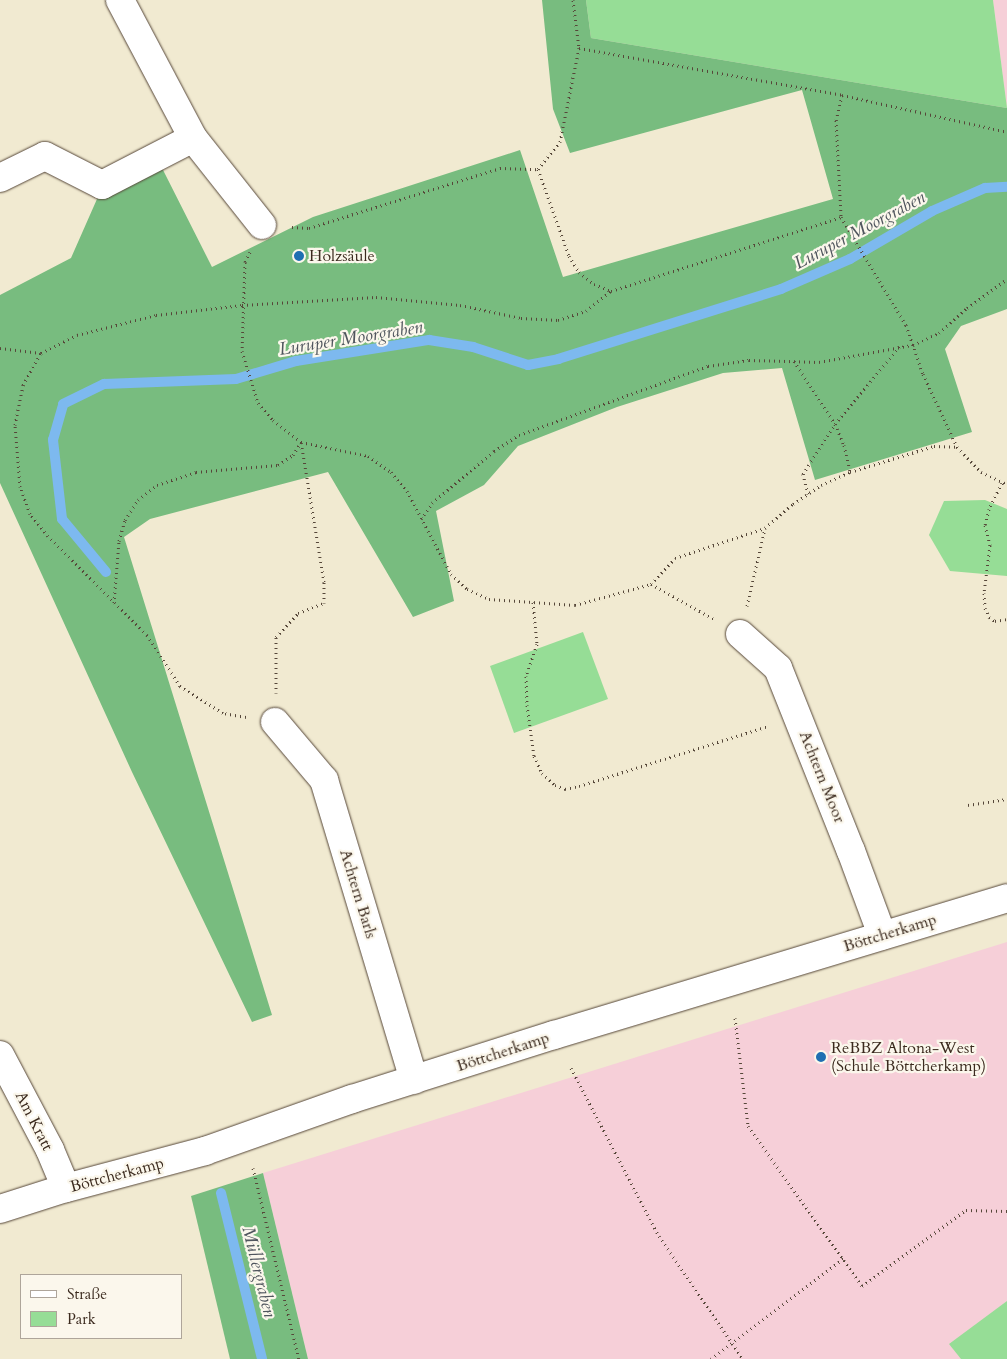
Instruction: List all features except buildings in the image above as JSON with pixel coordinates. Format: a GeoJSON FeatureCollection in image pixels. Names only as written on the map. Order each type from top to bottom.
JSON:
{"type":"FeatureCollection","features":[{"type":"Feature","properties":{"kind":"street"},"geometry":{"type":"LineString","coordinates":[[120,0],[193,138],[262,225]]}},
{"type":"Feature","properties":{"kind":"street"},"geometry":{"type":"LineString","coordinates":[[0,178],[45,156],[102,185],[193,138]]}},
{"type":"Feature","properties":{"kind":"street","name":"Achtern Moor"},"geometry":{"type":"LineString","coordinates":[[740,634],[778,668],[882,934]]}},
{"type":"Feature","properties":{"kind":"street","name":"Achtern Barls"},"geometry":{"type":"LineString","coordinates":[[275,722],[324,780],[414,1080]]}},
{"type":"Feature","properties":{"kind":"street","name":"Böttcherkamp"},"geometry":{"type":"LineString","coordinates":[[0,1210],[66,1188],[205,1151],[352,1099],[882,934],[1007,898]]}},
{"type":"Feature","properties":{"kind":"street","name":"Am Kratt"},"geometry":{"type":"LineString","coordinates":[[0,1055],[50,1150],[66,1188]]}},
{"type":"Feature","properties":{"kind":"path"},"geometry":{"type":"LineString","coordinates":[[538,169],[560,142],[579,48],[573,0]]}},
{"type":"Feature","properties":{"kind":"path"},"geometry":{"type":"LineString","coordinates":[[579,48],[842,96],[1007,132]]}},
{"type":"Feature","properties":{"kind":"path"},"geometry":{"type":"LineString","coordinates":[[842,96],[836,120],[841,217],[906,325],[923,374],[957,447],[982,472],[1007,484]]}},
{"type":"Feature","properties":{"kind":"path"},"geometry":{"type":"LineString","coordinates":[[538,169],[500,168],[309,228],[262,225],[245,262],[242,306],[242,351],[258,403],[273,420],[301,442],[368,456],[391,472],[407,491],[450,574],[467,589],[489,599],[575,605],[651,584],[675,558],[765,528],[821,485],[850,472],[934,446],[957,447]]}},
{"type":"Feature","properties":{"kind":"path"},"geometry":{"type":"LineString","coordinates":[[538,169],[568,256],[579,272],[594,284],[611,291]]}},
{"type":"Feature","properties":{"kind":"path"},"geometry":{"type":"LineString","coordinates":[[301,442],[324,582],[324,603],[298,613],[276,637],[275,722],[223,713],[180,686],[147,636],[48,536],[30,514],[20,487],[15,424],[23,385],[41,353],[77,334],[156,315],[242,306],[376,296],[460,305],[522,318],[558,320],[586,311],[611,291],[841,217]]}},
{"type":"Feature","properties":{"kind":"path"},"geometry":{"type":"LineString","coordinates":[[421,520],[432,503],[494,451],[519,435],[708,366],[749,360],[819,362],[913,345],[939,333],[966,308],[1007,278]]}},
{"type":"Feature","properties":{"kind":"path"},"geometry":{"type":"LineString","coordinates":[[808,494],[803,474],[835,424],[900,346]]}},
{"type":"Feature","properties":{"kind":"path"},"geometry":{"type":"LineString","coordinates":[[0,348],[41,353]]}},
{"type":"Feature","properties":{"kind":"path"},"geometry":{"type":"LineString","coordinates":[[793,360],[835,424],[844,445],[850,472]]}},
{"type":"Feature","properties":{"kind":"path"},"geometry":{"type":"LineString","coordinates":[[114,604],[119,541],[125,520],[138,500],[157,485],[196,472],[278,465],[293,455],[301,442]]}},
{"type":"Feature","properties":{"kind":"path"},"geometry":{"type":"LineString","coordinates":[[1002,483],[989,509],[985,524],[990,545],[984,593],[985,608],[989,617],[995,621],[1007,619]]}},
{"type":"Feature","properties":{"kind":"path"},"geometry":{"type":"LineString","coordinates":[[651,584],[740,634],[765,528]]}},
{"type":"Feature","properties":{"kind":"path"},"geometry":{"type":"LineString","coordinates":[[533,602],[537,644],[526,676],[527,705],[534,756],[542,773],[555,785],[566,789],[580,786],[769,726],[796,710]]}},
{"type":"Feature","properties":{"kind":"path"},"geometry":{"type":"LineString","coordinates":[[968,805],[1007,800]]}},
{"type":"Feature","properties":{"kind":"path"},"geometry":{"type":"LineString","coordinates":[[735,1018],[748,1126],[844,1258],[862,1286],[966,1210],[1007,1211]]}},
{"type":"Feature","properties":{"kind":"path"},"geometry":{"type":"LineString","coordinates":[[571,1068],[659,1236],[742,1359]]}},
{"type":"Feature","properties":{"kind":"path"},"geometry":{"type":"LineString","coordinates":[[253,1168],[299,1359]]}},
{"type":"Feature","properties":{"kind":"path"},"geometry":{"type":"LineString","coordinates":[[711,1359],[844,1258]]}},
{"type":"Feature","properties":{"kind":"shaded area"},"geometry":{"type":"Polygon","coordinates":[[[993,0],[1007,0],[1007,108],[993,0]]]}},
{"type":"Feature","properties":{"kind":"shaded area","name":"ReBBZ Altona-West (Schule Böttcherkamp)"},"geometry":{"type":"Polygon","coordinates":[[[1007,942],[1007,1359],[308,1359],[263,1173],[1007,942]]]}},
{"type":"Feature","properties":{"kind":"green space"},"geometry":{"type":"Polygon","coordinates":[[[542,0],[586,0],[591,38],[1007,108],[1007,309],[961,326],[945,349],[972,432],[815,480],[782,368],[723,373],[617,407],[518,446],[484,485],[436,511],[454,601],[413,617],[328,472],[150,519],[124,537],[272,1015],[252,1022],[132,772],[0,483],[0,295],[71,258],[97,199],[162,168],[212,267],[313,217],[520,150],[563,277],[833,199],[802,90],[570,153],[553,109],[542,0]]]}},
{"type":"Feature","properties":{"kind":"green space"},"geometry":{"type":"Polygon","coordinates":[[[586,0],[993,0],[1007,108],[591,38],[586,0]]]}},
{"type":"Feature","properties":{"kind":"green space"},"geometry":{"type":"Polygon","coordinates":[[[985,500],[1007,509],[1007,576],[950,571],[929,535],[944,501],[985,500]]]}},
{"type":"Feature","properties":{"kind":"green space"},"geometry":{"type":"Polygon","coordinates":[[[583,632],[608,699],[514,733],[490,666],[583,632]]]}},
{"type":"Feature","properties":{"kind":"green space"},"geometry":{"type":"Polygon","coordinates":[[[263,1173],[308,1359],[230,1359],[191,1196],[263,1173]]]}},
{"type":"Feature","properties":{"kind":"green space"},"geometry":{"type":"Polygon","coordinates":[[[1007,1301],[1007,1359],[961,1359],[949,1344],[1007,1301]]]}},
{"type":"Feature","properties":{"kind":"waterway","name":"Luruper Moorgraben"},"geometry":{"type":"LineString","coordinates":[[106,572],[62,519],[53,440],[63,404],[104,384],[236,379],[296,361],[429,340],[473,347],[528,365],[558,359],[781,289],[850,259],[932,211],[985,188],[1007,187]]}},
{"type":"Feature","properties":{"kind":"waterway","name":"Müllergraben"},"geometry":{"type":"LineString","coordinates":[[221,1193],[262,1359]]}},
{"type":"Feature","properties":{"kind":"place","name":"Holzsäule"},"geometry":{"type":"Point","coordinates":[299,256]}},
{"type":"Feature","properties":{"kind":"place","name":"ReBBZ Altona-West (Schule Böttcherkamp)"},"geometry":{"type":"Point","coordinates":[821,1057]}}]}
